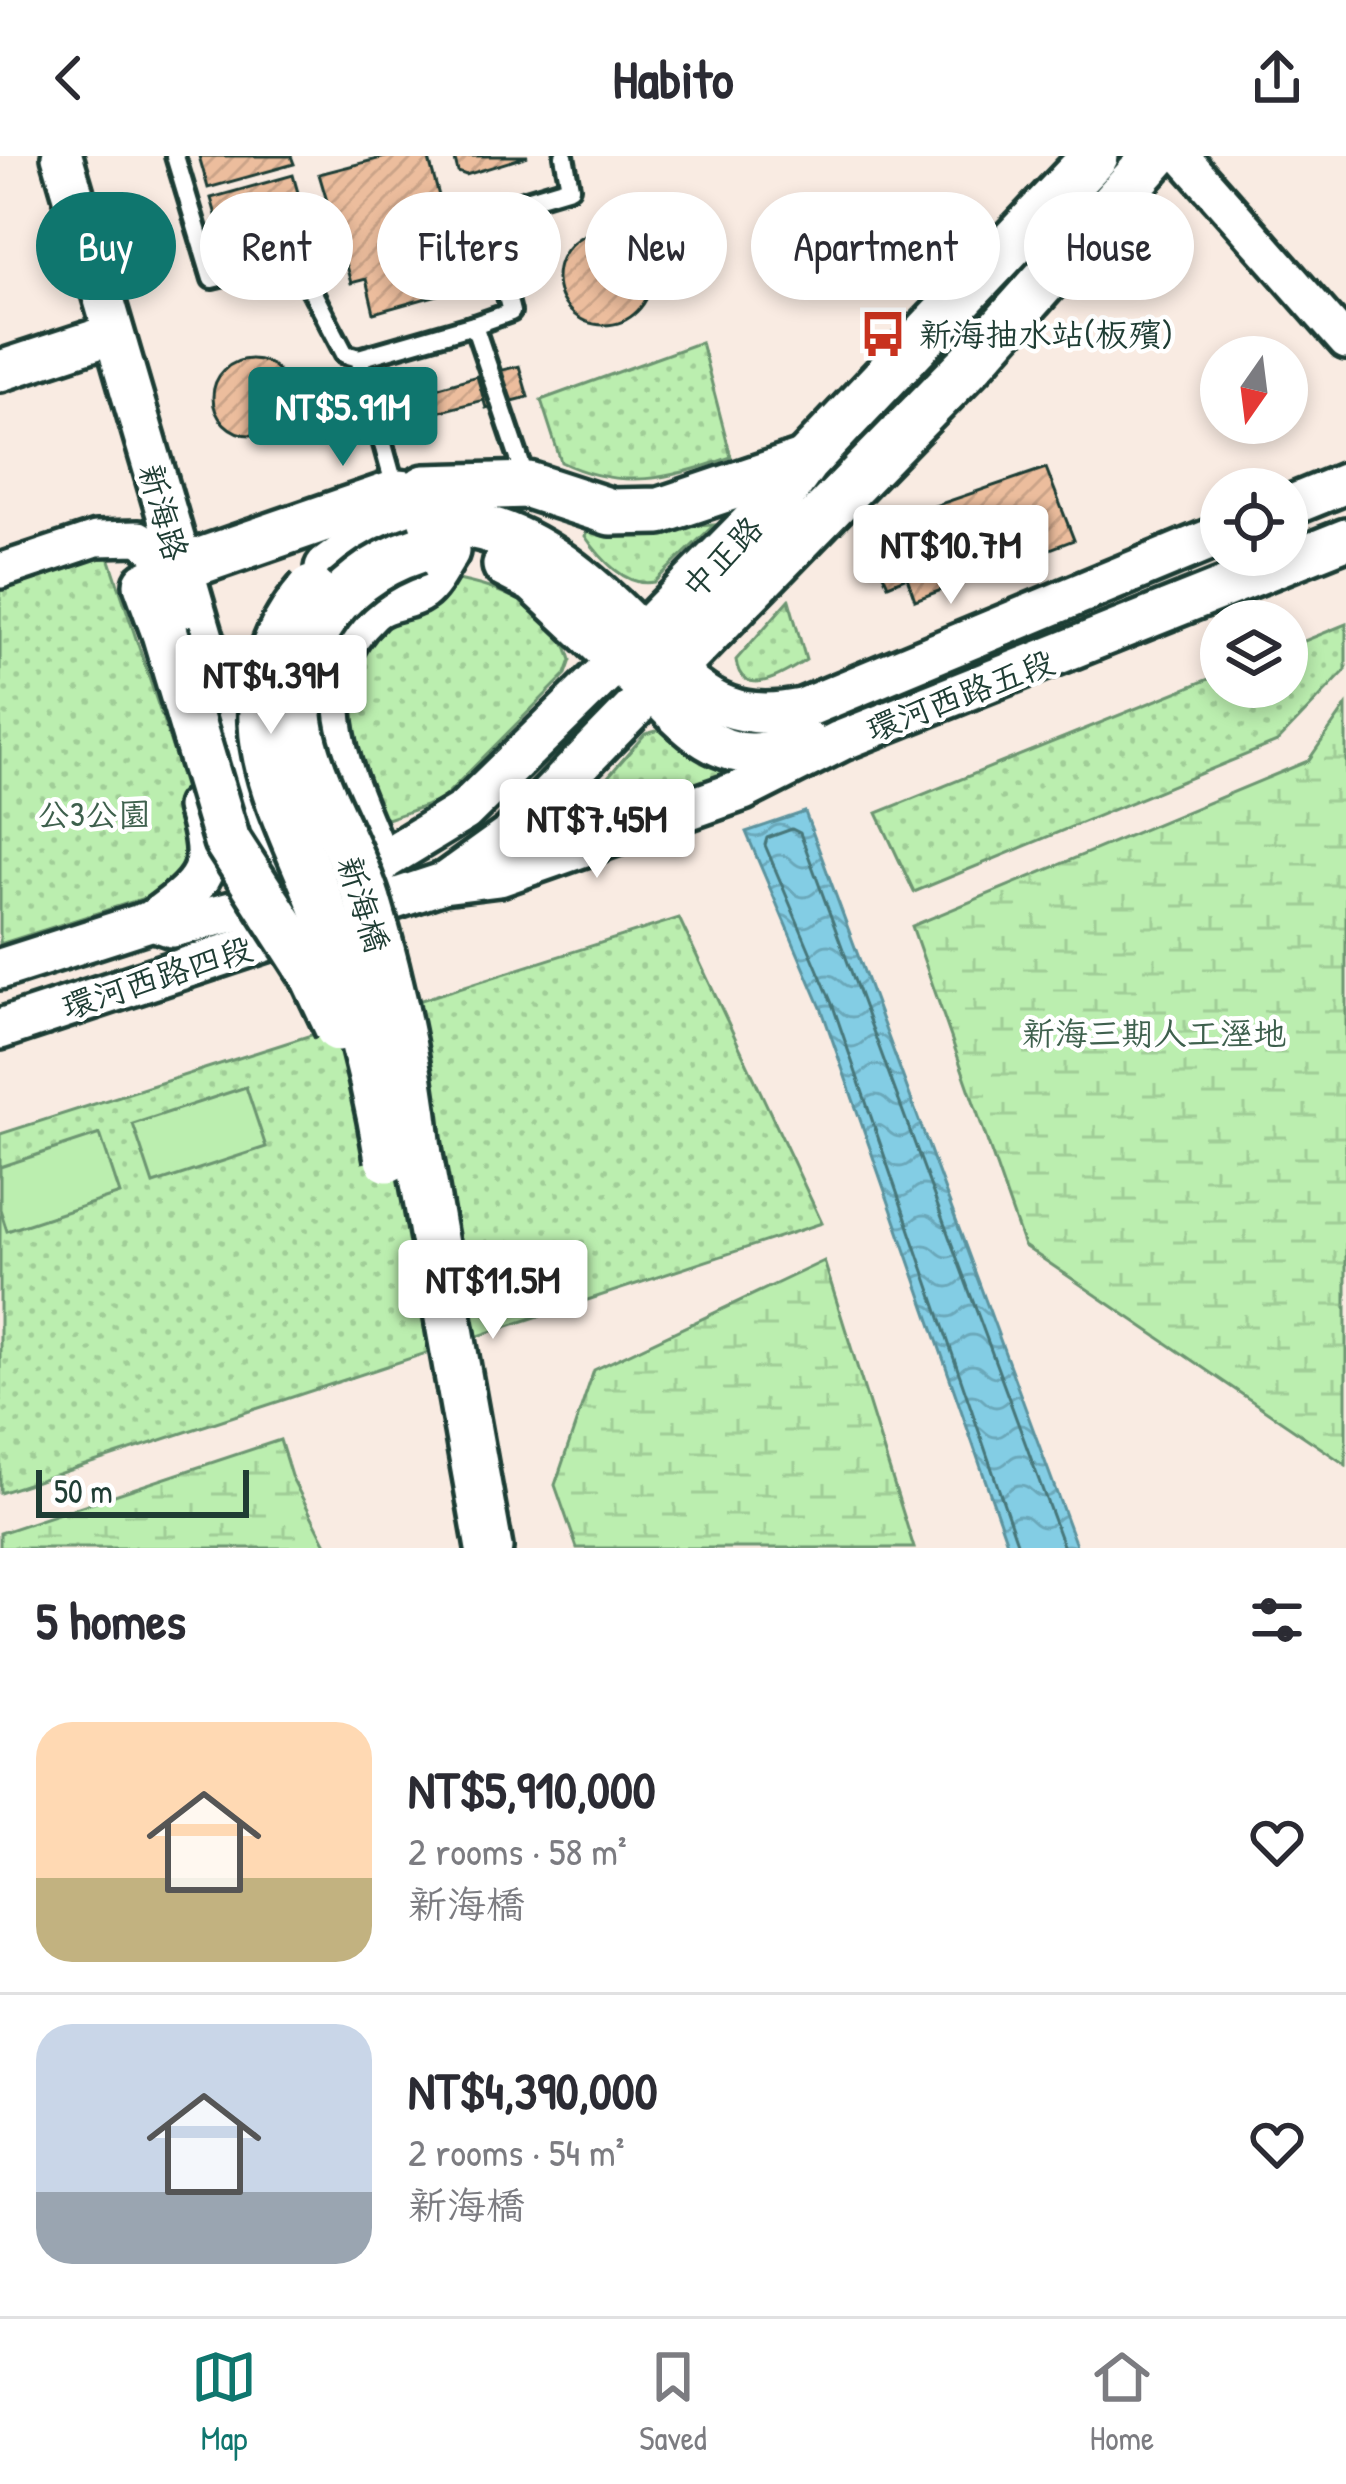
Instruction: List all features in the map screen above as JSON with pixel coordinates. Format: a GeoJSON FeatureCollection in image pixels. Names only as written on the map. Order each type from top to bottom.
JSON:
{"type":"FeatureCollection","features":[{"type":"Feature","properties":{"kind":"main road","name":"中正路"},"geometry":{"type":"LineString","coordinates":[[629,647],[779,498],[805,462],[1095,156]]}},
{"type":"Feature","properties":{"kind":"main road","name":"中正路"},"geometry":{"type":"LineString","coordinates":[[663,680],[972,362],[1156,156]]}},
{"type":"Feature","properties":{"kind":"main road"},"geometry":{"type":"LineString","coordinates":[[388,1160],[334,1015],[227,841],[165,633],[164,576],[397,493],[448,484],[528,485],[611,512],[660,511],[805,462]]}},
{"type":"Feature","properties":{"kind":"main road"},"geometry":{"type":"LineString","coordinates":[[397,493],[445,498],[492,529],[531,543],[663,680]]}},
{"type":"Feature","properties":{"kind":"main road","name":"新海橋"},"geometry":{"type":"LineString","coordinates":[[462,1548],[359,1018],[263,737],[262,690],[276,640],[328,569],[361,544],[424,526],[492,529]]}},
{"type":"Feature","properties":{"kind":"main road"},"geometry":{"type":"LineString","coordinates":[[377,864],[333,758],[325,710],[332,665],[351,627],[375,604],[420,588],[432,551],[497,562],[535,580],[629,647]]}},
{"type":"Feature","properties":{"kind":"main road","name":"新海橋"},"geometry":{"type":"LineString","coordinates":[[432,551],[381,562],[332,602],[308,646],[298,719],[314,774],[366,896],[409,1064],[418,1149],[490,1548]]}},
{"type":"Feature","properties":{"kind":"street","name":"新海路"},"geometry":{"type":"LineString","coordinates":[[62,156],[113,334],[164,576],[307,911]]}},
{"type":"Feature","properties":{"kind":"street"},"geometry":{"type":"LineString","coordinates":[[1182,156],[1346,342]]}},
{"type":"Feature","properties":{"kind":"street"},"geometry":{"type":"LineString","coordinates":[[0,371],[113,334]]}},
{"type":"Feature","properties":{"kind":"street"},"geometry":{"type":"LineString","coordinates":[[1308,498],[1346,482]]}},
{"type":"Feature","properties":{"kind":"street"},"geometry":{"type":"LineString","coordinates":[[0,571],[96,539],[139,538],[164,576],[138,613],[209,846],[206,873],[190,893],[153,920]]}},
{"type":"Feature","properties":{"kind":"street","name":"環河西路五段"},"geometry":{"type":"LineString","coordinates":[[840,741],[1346,538]]}},
{"type":"Feature","properties":{"kind":"street","name":"環河西路五段"},"geometry":{"type":"LineString","coordinates":[[663,680],[733,712],[761,717],[802,709],[1200,544]]}},
{"type":"Feature","properties":{"kind":"street","name":"中正路"},"geometry":{"type":"LineString","coordinates":[[307,911],[464,811],[629,647]]}},
{"type":"Feature","properties":{"kind":"street"},"geometry":{"type":"LineString","coordinates":[[663,680],[685,724],[718,746],[752,753],[840,741]]}},
{"type":"Feature","properties":{"kind":"street","name":"中正路"},"geometry":{"type":"LineString","coordinates":[[443,883],[511,836],[663,680]]}},
{"type":"Feature","properties":{"kind":"street"},"geometry":{"type":"LineString","coordinates":[[307,911],[500,876],[743,790],[840,741]]}},
{"type":"Feature","properties":{"kind":"street","name":"環河西路四段"},"geometry":{"type":"LineString","coordinates":[[0,970],[153,920],[172,927],[307,911]]}},
{"type":"Feature","properties":{"kind":"street","name":"環河西路四段"},"geometry":{"type":"LineString","coordinates":[[0,1029],[307,911]]}},
{"type":"Feature","properties":{"kind":"lane"},"geometry":{"type":"LineString","coordinates":[[175,156],[212,279],[296,259],[345,354],[359,358],[511,312],[486,212],[570,187],[564,156]]}},
{"type":"Feature","properties":{"kind":"lane"},"geometry":{"type":"LineString","coordinates":[[474,325],[528,485]]}},
{"type":"Feature","properties":{"kind":"lane"},"geometry":{"type":"LineString","coordinates":[[359,358],[397,493]]}},
{"type":"Feature","properties":{"kind":"green space"},"geometry":{"type":"Polygon","coordinates":[[[701,342],[731,457],[646,479],[604,477],[561,462],[541,400],[701,342]]]}},
{"type":"Feature","properties":{"kind":"green space"},"geometry":{"type":"Polygon","coordinates":[[[714,525],[654,582],[644,583],[606,562],[585,536],[587,531],[714,525]]]}},
{"type":"Feature","properties":{"kind":"green space","name":"公3公園"},"geometry":{"type":"Polygon","coordinates":[[[107,551],[196,819],[191,868],[160,893],[0,944],[0,589],[107,551]]]}},
{"type":"Feature","properties":{"kind":"green space"},"geometry":{"type":"Polygon","coordinates":[[[447,578],[503,593],[538,612],[563,641],[571,660],[566,674],[440,801],[378,822],[358,793],[344,656],[447,578]]]}},
{"type":"Feature","properties":{"kind":"green space"},"geometry":{"type":"Polygon","coordinates":[[[789,600],[806,660],[765,681],[746,680],[736,660],[789,600]]]}},
{"type":"Feature","properties":{"kind":"green space"},"geometry":{"type":"Polygon","coordinates":[[[1346,624],[1346,670],[1277,742],[914,892],[877,813],[1200,682],[1200,708],[1308,708],[1308,639],[1346,624]]]}},
{"type":"Feature","properties":{"kind":"green space","name":"新海三期人工溼地"},"geometry":{"type":"Polygon","coordinates":[[[1346,706],[1346,1465],[1024,1246],[912,926],[1308,761],[1346,706]]]}},
{"type":"Feature","properties":{"kind":"green space"},"geometry":{"type":"Polygon","coordinates":[[[671,727],[747,768],[557,836],[645,734],[671,727]]]}},
{"type":"Feature","properties":{"kind":"green space"},"geometry":{"type":"Polygon","coordinates":[[[679,918],[822,1223],[0,1493],[0,1134],[679,918]]]}},
{"type":"Feature","properties":{"kind":"green space"},"geometry":{"type":"Polygon","coordinates":[[[246,1087],[266,1147],[153,1184],[133,1124],[246,1087]]]}},
{"type":"Feature","properties":{"kind":"green space"},"geometry":{"type":"Polygon","coordinates":[[[100,1134],[120,1194],[7,1231],[0,1209],[0,1167],[100,1134]]]}},
{"type":"Feature","properties":{"kind":"green space"},"geometry":{"type":"Polygon","coordinates":[[[824,1261],[914,1548],[577,1548],[555,1485],[594,1370],[824,1261]]]}},
{"type":"Feature","properties":{"kind":"green space"},"geometry":{"type":"Polygon","coordinates":[[[280,1440],[291,1476],[328,1548],[0,1548],[0,1533],[280,1440]]]}},
{"type":"Feature","properties":{"kind":"water"},"geometry":{"type":"Polygon","coordinates":[[[805,812],[1077,1548],[1009,1548],[822,1010],[746,832],[805,812]]]}},
{"type":"Feature","properties":{"kind":"building"},"geometry":{"type":"Polygon","coordinates":[[[199,156],[291,156],[294,164],[208,188],[199,156]]]}},
{"type":"Feature","properties":{"kind":"building"},"geometry":{"type":"Polygon","coordinates":[[[389,156],[428,156],[438,192],[377,192],[377,300],[420,300],[374,313],[366,279],[353,282],[353,192],[324,192],[319,174],[389,156]]]}},
{"type":"Feature","properties":{"kind":"building"},"geometry":{"type":"Polygon","coordinates":[[[454,156],[528,156],[466,175],[458,172],[454,156]]]}},
{"type":"Feature","properties":{"kind":"building"},"geometry":{"type":"Polygon","coordinates":[[[293,175],[298,192],[232,192],[293,175]]]}},
{"type":"Feature","properties":{"kind":"building"},"geometry":{"type":"Polygon","coordinates":[[[585,236],[585,300],[645,300],[630,317],[595,324],[578,317],[565,304],[561,260],[585,236]]]}},
{"type":"Feature","properties":{"kind":"building"},"geometry":{"type":"Polygon","coordinates":[[[251,359],[278,370],[289,397],[278,424],[251,435],[224,424],[213,397],[224,370],[251,359]]]}},
{"type":"Feature","properties":{"kind":"building"},"geometry":{"type":"Polygon","coordinates":[[[519,366],[528,397],[486,408],[477,376],[519,366]]]}},
{"type":"Feature","properties":{"kind":"building"},"geometry":{"type":"Polygon","coordinates":[[[477,376],[484,400],[402,421],[394,400],[477,376]]]}},
{"type":"Feature","properties":{"kind":"building"},"geometry":{"type":"Polygon","coordinates":[[[394,400],[405,431],[363,443],[354,411],[394,400]]]}},
{"type":"Feature","properties":{"kind":"building"},"geometry":{"type":"Polygon","coordinates":[[[1046,468],[1074,540],[915,600],[907,577],[888,585],[864,530],[1046,468]]]}},
{"type":"Feature","properties":{"kind":"place","name":"新海抽水站(板殯)"},"geometry":{"type":"Point","coordinates":[883,334]}}]}
